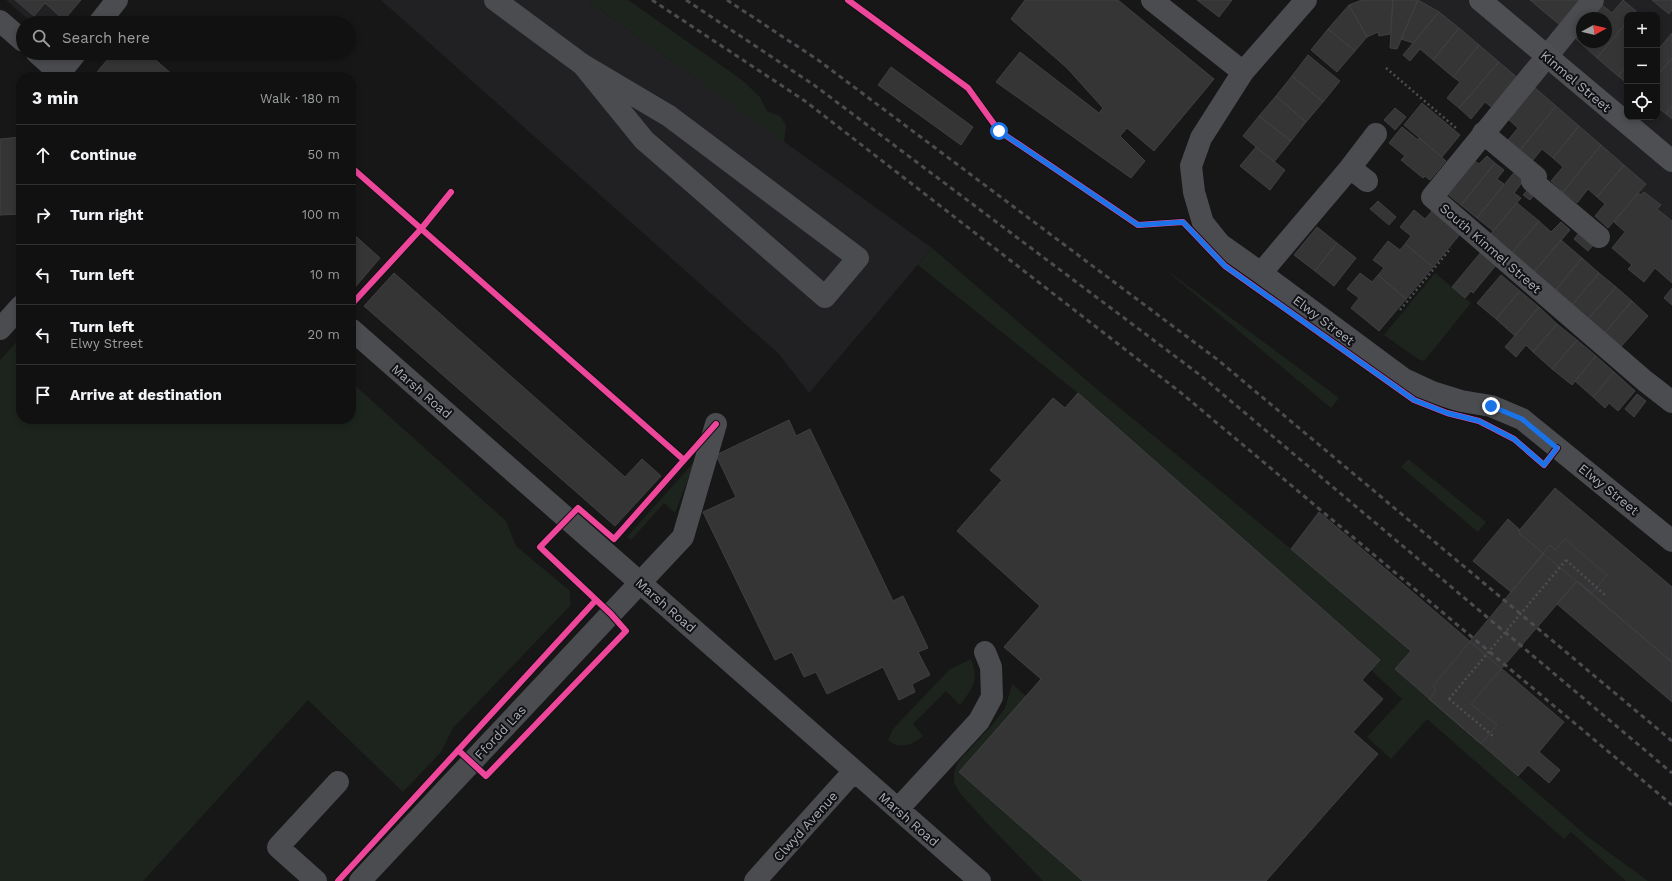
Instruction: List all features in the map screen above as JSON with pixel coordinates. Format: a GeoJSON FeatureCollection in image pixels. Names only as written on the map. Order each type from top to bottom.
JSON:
{"type":"FeatureCollection","features":[{"type":"Feature","properties":{"kind":"main road","name":"Kinmel Street"},"geometry":{"type":"LineString","coordinates":[[1480,0],[1672,161]]}},
{"type":"Feature","properties":{"kind":"street"},"geometry":{"type":"LineString","coordinates":[[104,16],[117,0]]}},
{"type":"Feature","properties":{"kind":"street"},"geometry":{"type":"LineString","coordinates":[[495,0],[583,65],[669,116],[858,258],[825,298],[644,140],[583,65]]}},
{"type":"Feature","properties":{"kind":"street"},"geometry":{"type":"LineString","coordinates":[[1152,0],[1243,72]]}},
{"type":"Feature","properties":{"kind":"street","name":"Elwy Street"},"geometry":{"type":"LineString","coordinates":[[1306,0],[1243,72],[1201,138],[1191,166],[1194,192],[1203,223],[1220,244],[1262,273],[1404,379],[1432,392],[1461,401],[1491,406],[1522,419],[1672,541]]}},
{"type":"Feature","properties":{"kind":"street","name":"South Kinmel Street"},"geometry":{"type":"LineString","coordinates":[[1593,0],[1432,197],[1644,381],[1672,402]]}},
{"type":"Feature","properties":{"kind":"street"},"geometry":{"type":"LineString","coordinates":[[2,27],[16,36]]}},
{"type":"Feature","properties":{"kind":"street"},"geometry":{"type":"LineString","coordinates":[[45,60],[59,72]]}},
{"type":"Feature","properties":{"kind":"street"},"geometry":{"type":"LineString","coordinates":[[64,72],[72,60]]}},
{"type":"Feature","properties":{"kind":"street"},"geometry":{"type":"LineString","coordinates":[[1262,273],[1358,174],[1376,134]]}},
{"type":"Feature","properties":{"kind":"street"},"geometry":{"type":"LineString","coordinates":[[1479,138],[1536,177],[1532,181],[1598,237]]}},
{"type":"Feature","properties":{"kind":"street"},"geometry":{"type":"LineString","coordinates":[[0,329],[16,311]]}},
{"type":"Feature","properties":{"kind":"street","name":"Marsh Road"},"geometry":{"type":"LineString","coordinates":[[356,333],[980,881]]}},
{"type":"Feature","properties":{"kind":"street","name":"Ffordd Las"},"geometry":{"type":"LineString","coordinates":[[360,881],[683,537],[716,424]]}},
{"type":"Feature","properties":{"kind":"street"},"geometry":{"type":"LineString","coordinates":[[898,810],[979,721],[992,697],[992,667],[985,652]]}},
{"type":"Feature","properties":{"kind":"street","name":"Clwyd Avenue"},"geometry":{"type":"LineString","coordinates":[[755,881],[854,771]]}},
{"type":"Feature","properties":{"kind":"street"},"geometry":{"type":"LineString","coordinates":[[316,881],[278,847],[338,782]]}},
{"type":"Feature","properties":{"kind":"path"},"geometry":{"type":"LineString","coordinates":[[1386,68],[1479,138]]}},
{"type":"Feature","properties":{"kind":"path"},"geometry":{"type":"LineString","coordinates":[[1400,310],[1468,228]]}},
{"type":"Feature","properties":{"kind":"path"},"geometry":{"type":"LineString","coordinates":[[1493,736],[1449,699],[1566,560],[1606,596]]}},
{"type":"Feature","properties":{"kind":"shaded area"},"geometry":{"type":"Polygon","coordinates":[[[6,0],[81,0],[68,16],[24,16],[6,0]]]}},
{"type":"Feature","properties":{"kind":"shaded area"},"geometry":{"type":"Polygon","coordinates":[[[381,0],[587,0],[932,248],[809,393],[779,354],[381,0]]]}},
{"type":"Feature","properties":{"kind":"shaded area"},"geometry":{"type":"Polygon","coordinates":[[[587,0],[628,0],[742,80],[760,97],[767,111],[780,116],[786,125],[784,142],[587,0]]]}},
{"type":"Feature","properties":{"kind":"shaded area"},"geometry":{"type":"Polygon","coordinates":[[[1377,0],[1672,0],[1672,250],[1377,0]]]}},
{"type":"Feature","properties":{"kind":"shaded area"},"geometry":{"type":"Polygon","coordinates":[[[932,248],[1092,385],[1291,549],[1411,651],[1395,669],[1588,837],[1648,881],[1626,881],[1571,832],[1564,839],[1427,719],[1391,759],[1367,737],[1402,699],[1371,670],[1380,660],[1078,393],[918,265],[932,248]]]}},
{"type":"Feature","properties":{"kind":"shaded area"},"geometry":{"type":"Polygon","coordinates":[[[1161,266],[1339,398],[1331,408],[1161,266]]]}},
{"type":"Feature","properties":{"kind":"shaded area"},"geometry":{"type":"Polygon","coordinates":[[[1435,273],[1471,303],[1424,361],[1418,359],[1384,335],[1435,273]]]}},
{"type":"Feature","properties":{"kind":"shaded area"},"geometry":{"type":"Polygon","coordinates":[[[16,342],[16,424],[356,424],[356,386],[506,521],[516,546],[570,591],[570,606],[453,728],[441,752],[403,792],[308,700],[143,881],[0,881],[0,360],[16,342]]]}},
{"type":"Feature","properties":{"kind":"shaded area"},"geometry":{"type":"Polygon","coordinates":[[[1408,459],[1486,522],[1478,532],[1401,467],[1408,459]]]}},
{"type":"Feature","properties":{"kind":"shaded area"},"geometry":{"type":"Polygon","coordinates":[[[695,461],[675,513],[664,503],[631,540],[627,537],[695,461]]]}},
{"type":"Feature","properties":{"kind":"shaded area"},"geometry":{"type":"Polygon","coordinates":[[[971,659],[974,673],[973,684],[960,705],[946,691],[913,724],[923,736],[915,742],[901,746],[888,740],[893,729],[949,670],[971,659]]]}},
{"type":"Feature","properties":{"kind":"shaded area"},"geometry":{"type":"Polygon","coordinates":[[[1012,684],[1026,696],[959,772],[1083,881],[1043,881],[985,821],[960,793],[954,783],[954,772],[958,762],[993,724],[1005,708],[1012,684]]]}},
{"type":"Feature","properties":{"kind":"building"},"geometry":{"type":"Polygon","coordinates":[[[15,0],[81,0],[67,16],[60,16],[45,3],[34,16],[15,0]]]}},
{"type":"Feature","properties":{"kind":"building"},"geometry":{"type":"Polygon","coordinates":[[[1025,0],[1118,0],[1214,79],[1154,151],[1127,128],[1120,136],[1145,161],[1131,178],[996,82],[1020,52],[1099,113],[1103,108],[1067,68],[1011,19],[1025,0]]]}},
{"type":"Feature","properties":{"kind":"building"},"geometry":{"type":"Polygon","coordinates":[[[1197,0],[1232,0],[1219,17],[1197,0]]]}},
{"type":"Feature","properties":{"kind":"building"},"geometry":{"type":"Polygon","coordinates":[[[1362,0],[1393,0],[1390,34],[1379,36],[1378,32],[1367,37],[1349,5],[1362,0]]]}},
{"type":"Feature","properties":{"kind":"building"},"geometry":{"type":"Polygon","coordinates":[[[1393,0],[1418,0],[1397,49],[1390,48],[1393,0]]]}},
{"type":"Feature","properties":{"kind":"building"},"geometry":{"type":"Polygon","coordinates":[[[1418,0],[1439,12],[1413,43],[1401,39],[1418,0]]]}},
{"type":"Feature","properties":{"kind":"building"},"geometry":{"type":"Polygon","coordinates":[[[1530,0],[1582,0],[1561,26],[1530,0]]]}},
{"type":"Feature","properties":{"kind":"building"},"geometry":{"type":"Polygon","coordinates":[[[1623,0],[1636,11],[1624,12],[1624,26],[1612,40],[1612,13],[1623,0]]]}},
{"type":"Feature","properties":{"kind":"building"},"geometry":{"type":"Polygon","coordinates":[[[1652,0],[1672,0],[1672,10],[1669,14],[1652,0]]]}},
{"type":"Feature","properties":{"kind":"building"},"geometry":{"type":"Polygon","coordinates":[[[1349,5],[1367,37],[1355,51],[1328,29],[1349,5]]]}},
{"type":"Feature","properties":{"kind":"building"},"geometry":{"type":"Polygon","coordinates":[[[1602,5],[1611,12],[1596,12],[1602,5]]]}},
{"type":"Feature","properties":{"kind":"building"},"geometry":{"type":"Polygon","coordinates":[[[1439,12],[1459,28],[1433,60],[1420,49],[1410,61],[1403,55],[1439,12]]]}},
{"type":"Feature","properties":{"kind":"building"},"geometry":{"type":"Polygon","coordinates":[[[1624,26],[1624,69],[1618,76],[1597,58],[1605,48],[1612,48],[1612,40],[1624,26]]]}},
{"type":"Feature","properties":{"kind":"building"},"geometry":{"type":"Polygon","coordinates":[[[1459,28],[1479,45],[1453,77],[1433,60],[1459,28]]]}},
{"type":"Feature","properties":{"kind":"building"},"geometry":{"type":"Polygon","coordinates":[[[1328,29],[1355,51],[1337,72],[1311,50],[1328,29]]]}},
{"type":"Feature","properties":{"kind":"building"},"geometry":{"type":"Polygon","coordinates":[[[1672,33],[1672,58],[1660,72],[1660,48],[1672,33]]]}},
{"type":"Feature","properties":{"kind":"building"},"geometry":{"type":"Polygon","coordinates":[[[1479,45],[1499,62],[1459,108],[1447,98],[1460,82],[1453,77],[1479,45]]]}},
{"type":"Feature","properties":{"kind":"building"},"geometry":{"type":"Polygon","coordinates":[[[1586,48],[1605,48],[1597,58],[1586,48]]]}},
{"type":"Feature","properties":{"kind":"building"},"geometry":{"type":"Polygon","coordinates":[[[1308,55],[1340,81],[1323,102],[1292,76],[1308,55]]]}},
{"type":"Feature","properties":{"kind":"building"},"geometry":{"type":"Polygon","coordinates":[[[1672,58],[1672,106],[1666,114],[1660,109],[1660,72],[1672,58]]]}},
{"type":"Feature","properties":{"kind":"building"},"geometry":{"type":"Polygon","coordinates":[[[107,60],[156,60],[169,72],[97,72],[107,60]]]}},
{"type":"Feature","properties":{"kind":"building"},"geometry":{"type":"Polygon","coordinates":[[[1499,62],[1519,79],[1494,109],[1485,102],[1471,119],[1459,108],[1499,62]]]}},
{"type":"Feature","properties":{"kind":"building"},"geometry":{"type":"Polygon","coordinates":[[[891,67],[973,127],[961,145],[878,85],[891,67]]]}},
{"type":"Feature","properties":{"kind":"building"},"geometry":{"type":"Polygon","coordinates":[[[1624,69],[1624,81],[1618,76],[1624,69]]]}},
{"type":"Feature","properties":{"kind":"building"},"geometry":{"type":"Polygon","coordinates":[[[1292,76],[1323,102],[1306,122],[1276,96],[1292,76]]]}},
{"type":"Feature","properties":{"kind":"building"},"geometry":{"type":"Polygon","coordinates":[[[1534,87],[1556,106],[1516,155],[1504,145],[1518,128],[1507,118],[1534,87]]]}},
{"type":"Feature","properties":{"kind":"building"},"geometry":{"type":"Polygon","coordinates":[[[1276,96],[1306,122],[1291,141],[1259,116],[1276,96]]]}},
{"type":"Feature","properties":{"kind":"building"},"geometry":{"type":"Polygon","coordinates":[[[1422,103],[1460,135],[1442,157],[1404,125],[1422,103]]]}},
{"type":"Feature","properties":{"kind":"building"},"geometry":{"type":"Polygon","coordinates":[[[1556,106],[1579,126],[1553,158],[1542,149],[1528,166],[1516,155],[1556,106]]]}},
{"type":"Feature","properties":{"kind":"building"},"geometry":{"type":"Polygon","coordinates":[[[1672,106],[1672,119],[1666,114],[1672,106]]]}},
{"type":"Feature","properties":{"kind":"building"},"geometry":{"type":"Polygon","coordinates":[[[1395,108],[1406,117],[1395,130],[1384,120],[1395,108]]]}},
{"type":"Feature","properties":{"kind":"building"},"geometry":{"type":"Polygon","coordinates":[[[1259,116],[1291,141],[1274,162],[1243,136],[1259,116]]]}},
{"type":"Feature","properties":{"kind":"building"},"geometry":{"type":"Polygon","coordinates":[[[1579,126],[1601,145],[1563,192],[1551,181],[1563,167],[1553,158],[1579,126]]]}},
{"type":"Feature","properties":{"kind":"building"},"geometry":{"type":"Polygon","coordinates":[[[1402,127],[1418,140],[1419,138],[1446,161],[1430,180],[1425,176],[1423,178],[1401,160],[1405,156],[1389,143],[1402,127]]]}},
{"type":"Feature","properties":{"kind":"building"},"geometry":{"type":"Polygon","coordinates":[[[16,137],[16,214],[0,215],[0,139],[16,137]]]}},
{"type":"Feature","properties":{"kind":"building"},"geometry":{"type":"Polygon","coordinates":[[[1601,145],[1624,165],[1597,197],[1588,189],[1577,203],[1563,192],[1601,145]]]}},
{"type":"Feature","properties":{"kind":"building"},"geometry":{"type":"Polygon","coordinates":[[[1256,147],[1285,170],[1270,190],[1240,166],[1256,147]]]}},
{"type":"Feature","properties":{"kind":"building"},"geometry":{"type":"Polygon","coordinates":[[[1487,156],[1495,163],[1461,205],[1444,191],[1471,158],[1479,164],[1487,156]]]}},
{"type":"Feature","properties":{"kind":"building"},"geometry":{"type":"Polygon","coordinates":[[[1495,163],[1504,170],[1497,179],[1504,184],[1477,218],[1461,205],[1495,163]]]}},
{"type":"Feature","properties":{"kind":"building"},"geometry":{"type":"Polygon","coordinates":[[[1624,165],[1646,184],[1608,228],[1595,216],[1605,204],[1597,197],[1624,165]]]}},
{"type":"Feature","properties":{"kind":"building"},"geometry":{"type":"Polygon","coordinates":[[[1517,169],[1526,177],[1514,193],[1521,198],[1493,231],[1477,218],[1517,169]]]}},
{"type":"Feature","properties":{"kind":"building"},"geometry":{"type":"Polygon","coordinates":[[[1532,185],[1538,191],[1530,200],[1523,195],[1532,185]]]}},
{"type":"Feature","properties":{"kind":"building"},"geometry":{"type":"Polygon","coordinates":[[[1644,192],[1661,205],[1657,209],[1672,221],[1672,283],[1655,268],[1644,282],[1628,269],[1632,265],[1612,248],[1625,232],[1614,222],[1638,193],[1641,195],[1644,192]]]}},
{"type":"Feature","properties":{"kind":"building"},"geometry":{"type":"Polygon","coordinates":[[[1378,201],[1396,217],[1389,225],[1370,209],[1378,201]]]}},
{"type":"Feature","properties":{"kind":"building"},"geometry":{"type":"Polygon","coordinates":[[[1517,203],[1539,221],[1511,254],[1489,236],[1517,203]]]}},
{"type":"Feature","properties":{"kind":"building"},"geometry":{"type":"Polygon","coordinates":[[[1414,210],[1425,219],[1433,210],[1461,233],[1433,267],[1405,244],[1411,236],[1400,227],[1414,210]]]}},
{"type":"Feature","properties":{"kind":"building"},"geometry":{"type":"Polygon","coordinates":[[[1539,221],[1551,232],[1561,222],[1570,230],[1533,273],[1511,254],[1539,221]]]}},
{"type":"Feature","properties":{"kind":"building"},"geometry":{"type":"Polygon","coordinates":[[[1317,227],[1337,243],[1315,271],[1294,255],[1317,227]]]}},
{"type":"Feature","properties":{"kind":"building"},"geometry":{"type":"Polygon","coordinates":[[[1583,228],[1597,241],[1588,251],[1574,239],[1583,228]]]}},
{"type":"Feature","properties":{"kind":"building"},"geometry":{"type":"Polygon","coordinates":[[[356,236],[380,258],[356,286],[356,236]]]}},
{"type":"Feature","properties":{"kind":"building"},"geometry":{"type":"Polygon","coordinates":[[[1561,240],[1582,258],[1555,291],[1533,273],[1561,240]]]}},
{"type":"Feature","properties":{"kind":"building"},"geometry":{"type":"Polygon","coordinates":[[[1388,241],[1400,250],[1405,244],[1433,267],[1406,299],[1378,275],[1384,268],[1373,260],[1388,241]]]}},
{"type":"Feature","properties":{"kind":"building"},"geometry":{"type":"Polygon","coordinates":[[[1337,243],[1356,258],[1334,286],[1315,271],[1337,243]]]}},
{"type":"Feature","properties":{"kind":"building"},"geometry":{"type":"Polygon","coordinates":[[[1482,251],[1497,264],[1473,293],[1471,291],[1465,298],[1452,287],[1482,251]]]}},
{"type":"Feature","properties":{"kind":"building"},"geometry":{"type":"Polygon","coordinates":[[[1582,258],[1599,273],[1571,306],[1555,291],[1582,258]]]}},
{"type":"Feature","properties":{"kind":"building"},"geometry":{"type":"Polygon","coordinates":[[[394,273],[625,477],[642,459],[661,476],[615,526],[364,306],[394,273]]]}},
{"type":"Feature","properties":{"kind":"building"},"geometry":{"type":"Polygon","coordinates":[[[1360,273],[1372,282],[1378,275],[1406,299],[1379,331],[1351,308],[1359,298],[1347,289],[1360,273]]]}},
{"type":"Feature","properties":{"kind":"building"},"geometry":{"type":"Polygon","coordinates":[[[1599,273],[1616,287],[1587,320],[1571,306],[1599,273]]]}},
{"type":"Feature","properties":{"kind":"building"},"geometry":{"type":"Polygon","coordinates":[[[1501,275],[1520,291],[1496,319],[1477,303],[1501,275]]]}},
{"type":"Feature","properties":{"kind":"building"},"geometry":{"type":"Polygon","coordinates":[[[1616,287],[1632,301],[1603,335],[1587,320],[1616,287]]]}},
{"type":"Feature","properties":{"kind":"building"},"geometry":{"type":"Polygon","coordinates":[[[1672,288],[1672,305],[1664,298],[1672,288]]]}},
{"type":"Feature","properties":{"kind":"building"},"geometry":{"type":"Polygon","coordinates":[[[1520,291],[1539,307],[1515,336],[1496,319],[1520,291]]]}},
{"type":"Feature","properties":{"kind":"building"},"geometry":{"type":"Polygon","coordinates":[[[1632,301],[1648,316],[1619,349],[1603,335],[1632,301]]]}},
{"type":"Feature","properties":{"kind":"building"},"geometry":{"type":"Polygon","coordinates":[[[1539,307],[1557,324],[1533,352],[1526,345],[1516,357],[1505,347],[1539,307]]]}},
{"type":"Feature","properties":{"kind":"building"},"geometry":{"type":"Polygon","coordinates":[[[1557,324],[1577,340],[1552,369],[1533,352],[1557,324]]]}},
{"type":"Feature","properties":{"kind":"building"},"geometry":{"type":"Polygon","coordinates":[[[1577,340],[1596,356],[1572,385],[1552,369],[1577,340]]]}},
{"type":"Feature","properties":{"kind":"building"},"geometry":{"type":"Polygon","coordinates":[[[1596,356],[1614,372],[1593,397],[1575,381],[1596,356]]]}},
{"type":"Feature","properties":{"kind":"building"},"geometry":{"type":"Polygon","coordinates":[[[1614,372],[1635,391],[1618,411],[1609,403],[1605,408],[1593,397],[1614,372]]]}},
{"type":"Feature","properties":{"kind":"building"},"geometry":{"type":"Polygon","coordinates":[[[1078,393],[1380,660],[1362,680],[1383,699],[1353,732],[1378,754],[1266,881],[1083,881],[959,772],[1041,679],[1004,647],[1040,606],[957,531],[1002,480],[990,470],[1053,398],[1065,408],[1078,393]]]}},
{"type":"Feature","properties":{"kind":"building"},"geometry":{"type":"Polygon","coordinates":[[[1637,394],[1646,401],[1634,417],[1625,409],[1637,394]]]}},
{"type":"Feature","properties":{"kind":"building"},"geometry":{"type":"Polygon","coordinates":[[[789,420],[796,436],[810,429],[893,601],[903,596],[928,648],[918,652],[930,675],[912,684],[915,692],[899,700],[883,667],[827,694],[816,672],[804,677],[792,652],[775,660],[703,512],[736,497],[716,455],[789,420]]]}},
{"type":"Feature","properties":{"kind":"building"},"geometry":{"type":"Polygon","coordinates":[[[1555,488],[1672,587],[1672,662],[1518,532],[1555,488]]]}},
{"type":"Feature","properties":{"kind":"building"},"geometry":{"type":"Polygon","coordinates":[[[1319,512],[1564,722],[1539,752],[1560,770],[1549,783],[1528,765],[1518,776],[1395,669],[1411,651],[1291,549],[1319,512]]]}},
{"type":"Feature","properties":{"kind":"building"},"geometry":{"type":"Polygon","coordinates":[[[1508,519],[1520,530],[1518,532],[1544,554],[1511,592],[1473,561],[1508,519]]]}},
{"type":"Feature","properties":{"kind":"building"},"geometry":{"type":"Polygon","coordinates":[[[1565,539],[1607,575],[1592,593],[1577,581],[1471,704],[1497,725],[1481,744],[1429,699],[1436,690],[1433,686],[1550,545],[1555,550],[1565,539]]]}},
{"type":"Feature","properties":{"kind":"building"},"geometry":{"type":"Polygon","coordinates":[[[1577,581],[1672,662],[1672,702],[1557,604],[1577,581]]]}},
{"type":"Feature","properties":{"kind":"railway"},"geometry":{"type":"LineString","coordinates":[[652,0],[805,101],[1180,392],[1672,805]]}},
{"type":"Feature","properties":{"kind":"railway"},"geometry":{"type":"LineString","coordinates":[[686,0],[814,85],[1200,375],[1672,773]]}},
{"type":"Feature","properties":{"kind":"railway"},"geometry":{"type":"LineString","coordinates":[[727,0],[818,60],[1218,360],[1672,741]]}},
{"type":"Feature","properties":{"kind":"cycle path"},"geometry":{"type":"LineString","coordinates":[[848,0],[968,88],[999,131],[1138,225],[1183,222],[1225,266],[1414,400],[1447,413],[1479,421],[1514,439],[1544,465],[1557,448]]}},
{"type":"Feature","properties":{"kind":"cycle path"},"geometry":{"type":"LineString","coordinates":[[356,171],[684,460]]}},
{"type":"Feature","properties":{"kind":"cycle path"},"geometry":{"type":"LineString","coordinates":[[356,300],[421,229],[451,192]]}},
{"type":"Feature","properties":{"kind":"cycle path"},"geometry":{"type":"LineString","coordinates":[[458,750],[486,776],[626,631],[611,614],[540,547],[578,508],[614,539],[716,424]]}},
{"type":"Feature","properties":{"kind":"cycle path"},"geometry":{"type":"LineString","coordinates":[[338,881],[596,600]]}},
{"type":"Feature","properties":{"kind":"route"},"geometry":{"type":"LineString","coordinates":[[999,131],[1138,225],[1183,222],[1225,266],[1414,400],[1447,413],[1479,421],[1514,439],[1544,465],[1557,448],[1522,419],[1491,406]]}}]}
